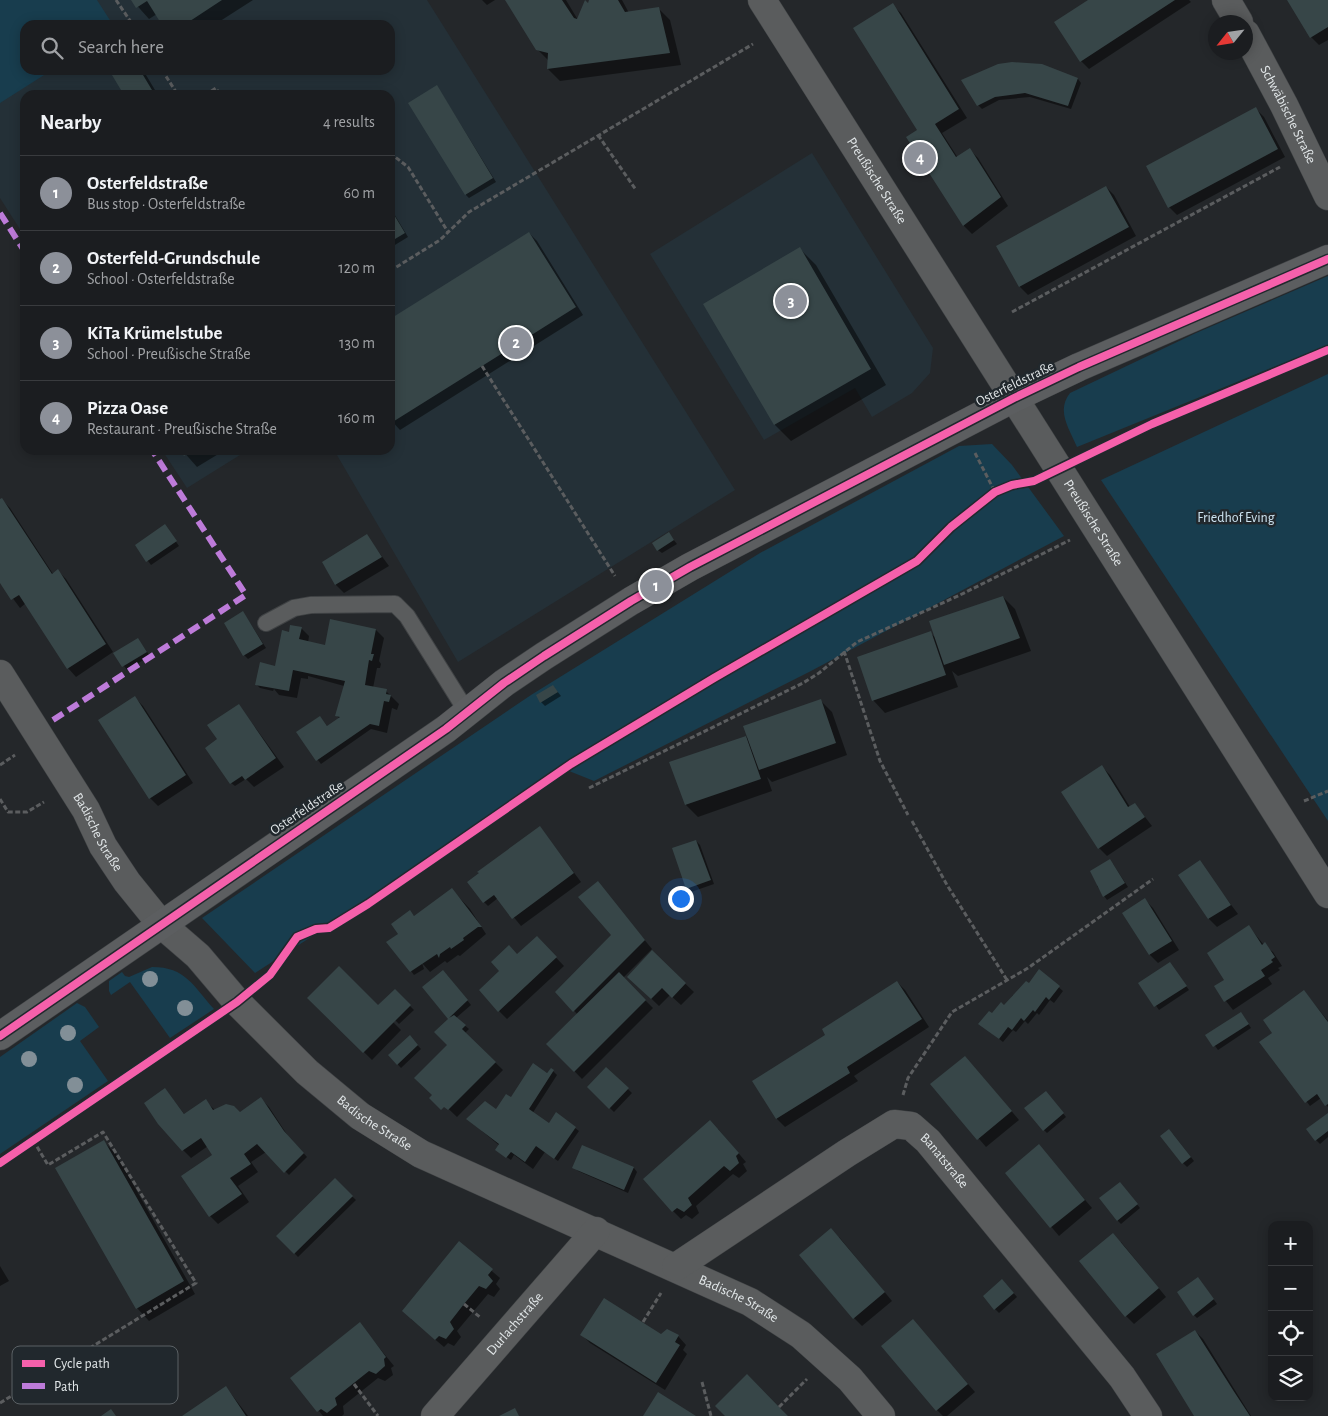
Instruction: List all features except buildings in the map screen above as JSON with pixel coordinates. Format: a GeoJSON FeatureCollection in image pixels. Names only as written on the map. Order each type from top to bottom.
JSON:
{"type":"FeatureCollection","features":[{"type":"Feature","properties":{"kind":"street","name":"Preußische Straße"},"geometry":{"type":"LineString","coordinates":[[762,0],[1328,894]]}},
{"type":"Feature","properties":{"kind":"street"},"geometry":{"type":"LineString","coordinates":[[1226,0],[1235,15]]}},
{"type":"Feature","properties":{"kind":"street","name":"Schwäbische Straße"},"geometry":{"type":"LineString","coordinates":[[1253,48],[1328,196]]}},
{"type":"Feature","properties":{"kind":"street","name":"Osterfeldstraße"},"geometry":{"type":"LineString","coordinates":[[0,1036],[420,747],[504,683],[656,586],[1014,398],[1079,367],[1328,259]]}},
{"type":"Feature","properties":{"kind":"street","name":"Badische Straße"},"geometry":{"type":"LineString","coordinates":[[0,674],[86,810],[103,846],[127,882],[161,924],[198,956],[237,1002],[307,1072],[360,1116],[421,1154],[596,1231],[670,1278],[750,1302],[801,1334],[850,1379],[881,1416]]}},
{"type":"Feature","properties":{"kind":"street"},"geometry":{"type":"LineString","coordinates":[[670,1278],[847,1153],[894,1124]]}},
{"type":"Feature","properties":{"kind":"street","name":"Banatstraße"},"geometry":{"type":"LineString","coordinates":[[894,1124],[911,1126],[928,1141],[1122,1377],[1148,1416]]}},
{"type":"Feature","properties":{"kind":"street","name":"Durlachstraße"},"geometry":{"type":"LineString","coordinates":[[435,1416],[596,1231]]}},
{"type":"Feature","properties":{"kind":"lane"},"geometry":{"type":"LineString","coordinates":[[266,623],[294,608],[311,605],[395,604],[407,616],[467,712]]}},
{"type":"Feature","properties":{"kind":"path"},"geometry":{"type":"LineString","coordinates":[[116,0],[130,20]]}},
{"type":"Feature","properties":{"kind":"path"},"geometry":{"type":"LineString","coordinates":[[395,268],[440,240],[470,212],[753,44]]}},
{"type":"Feature","properties":{"kind":"path"},"geometry":{"type":"LineString","coordinates":[[165,75],[175,90]]}},
{"type":"Feature","properties":{"kind":"path"},"geometry":{"type":"LineString","coordinates":[[598,135],[636,190]]}},
{"type":"Feature","properties":{"kind":"path"},"geometry":{"type":"LineString","coordinates":[[1012,312],[1307,152]]}},
{"type":"Feature","properties":{"kind":"path"},"geometry":{"type":"LineString","coordinates":[[395,157],[408,167],[448,232]]}},
{"type":"Feature","properties":{"kind":"path"},"geometry":{"type":"LineString","coordinates":[[482,366],[608,564]]}},
{"type":"Feature","properties":{"kind":"path"},"geometry":{"type":"LineString","coordinates":[[961,425],[995,492]]}},
{"type":"Feature","properties":{"kind":"path"},"geometry":{"type":"LineString","coordinates":[[589,788],[803,683],[819,673],[857,642],[960,595],[1095,527]]}},
{"type":"Feature","properties":{"kind":"path"},"geometry":{"type":"LineString","coordinates":[[844,651],[880,761],[908,815]]}},
{"type":"Feature","properties":{"kind":"path"},"geometry":{"type":"LineString","coordinates":[[0,765],[20,752]]}},
{"type":"Feature","properties":{"kind":"path"},"geometry":{"type":"LineString","coordinates":[[0,799],[8,812],[27,812],[48,799]]}},
{"type":"Feature","properties":{"kind":"path"},"geometry":{"type":"LineString","coordinates":[[912,821],[946,885],[1007,980]]}},
{"type":"Feature","properties":{"kind":"path"},"geometry":{"type":"LineString","coordinates":[[894,1124],[908,1078],[952,1012],[1028,968],[1153,880]]}},
{"type":"Feature","properties":{"kind":"path"},"geometry":{"type":"LineString","coordinates":[[33,1140],[48,1165],[103,1132],[196,1283],[93,1346]]}},
{"type":"Feature","properties":{"kind":"path"},"geometry":{"type":"LineString","coordinates":[[643,1322],[670,1278]]}},
{"type":"Feature","properties":{"kind":"path"},"geometry":{"type":"LineString","coordinates":[[779,1407],[811,1375]]}},
{"type":"Feature","properties":{"kind":"path"},"geometry":{"type":"LineString","coordinates":[[702,1382],[711,1416]]}},
{"type":"Feature","properties":{"kind":"path"},"geometry":{"type":"LineString","coordinates":[[354,1384],[378,1416]]}},
{"type":"Feature","properties":{"kind":"path"},"geometry":{"type":"LineString","coordinates":[[0,1403],[12,1396]]}},
{"type":"Feature","properties":{"kind":"shaded area"},"geometry":{"type":"Polygon","coordinates":[[[0,0],[427,0],[735,490],[458,662],[337,455],[395,455],[395,90],[20,90],[20,229],[0,198],[0,0]]]}},
{"type":"Feature","properties":{"kind":"shaded area"},"geometry":{"type":"Polygon","coordinates":[[[812,153],[933,348],[930,373],[912,393],[872,417],[855,388],[764,440],[650,254],[812,153]]]}},
{"type":"Feature","properties":{"kind":"shaded area"},"geometry":{"type":"Polygon","coordinates":[[[165,455],[240,455],[187,488],[165,455]]]}},
{"type":"Feature","properties":{"kind":"green space"},"geometry":{"type":"Polygon","coordinates":[[[0,0],[97,0],[110,20],[20,20],[20,75],[44,75],[0,103],[0,0]]]}},
{"type":"Feature","properties":{"kind":"green space"},"geometry":{"type":"Polygon","coordinates":[[[1328,276],[1328,345],[1077,447],[1065,420],[1064,413],[1064,406],[1070,393],[1196,333],[1328,276]]]}},
{"type":"Feature","properties":{"kind":"green space","name":"Friedhof Eving"},"geometry":{"type":"Polygon","coordinates":[[[1328,374],[1328,821],[1101,480],[1328,374]]]}},
{"type":"Feature","properties":{"kind":"green space"},"geometry":{"type":"Polygon","coordinates":[[[992,444],[1012,465],[1064,536],[811,671],[594,781],[569,771],[255,973],[202,918],[531,695],[760,553],[959,446],[992,444]]]}},
{"type":"Feature","properties":{"kind":"green space"},"geometry":{"type":"Polygon","coordinates":[[[152,967],[173,970],[181,974],[188,979],[214,1009],[170,1038],[130,982],[111,995],[109,981],[122,972],[125,976],[129,977],[152,967]]]}},
{"type":"Feature","properties":{"kind":"green space"},"geometry":{"type":"Polygon","coordinates":[[[77,1003],[85,1007],[99,1027],[80,1041],[108,1081],[0,1154],[0,1057],[77,1003]]]}},
{"type":"Feature","properties":{"kind":"marked path"},"geometry":{"type":"LineString","coordinates":[[0,213],[20,244]]}},
{"type":"Feature","properties":{"kind":"marked path"},"geometry":{"type":"LineString","coordinates":[[53,720],[246,595],[155,455]]}},
{"type":"Feature","properties":{"kind":"cycle path"},"geometry":{"type":"LineString","coordinates":[[0,1036],[446,729],[504,683],[631,601],[690,567],[1014,398],[1079,367],[1328,259]]}},
{"type":"Feature","properties":{"kind":"cycle path"},"geometry":{"type":"LineString","coordinates":[[0,1163],[237,1002],[270,975],[297,937],[316,929],[329,928],[368,904],[571,764],[714,678],[917,561],[951,527],[995,492],[1012,485],[1034,481],[1152,424],[1328,350]]}},
{"type":"Feature","properties":{"kind":"place","name":"Pizza Oase"},"geometry":{"type":"Point","coordinates":[920,158]}},
{"type":"Feature","properties":{"kind":"place","name":"KiTa Krümelstube"},"geometry":{"type":"Point","coordinates":[791,301]}},
{"type":"Feature","properties":{"kind":"place","name":"Osterfeld-Grundschule"},"geometry":{"type":"Point","coordinates":[516,343]}},
{"type":"Feature","properties":{"kind":"place","name":"Osterfeldstraße"},"geometry":{"type":"Point","coordinates":[656,586]}}]}
